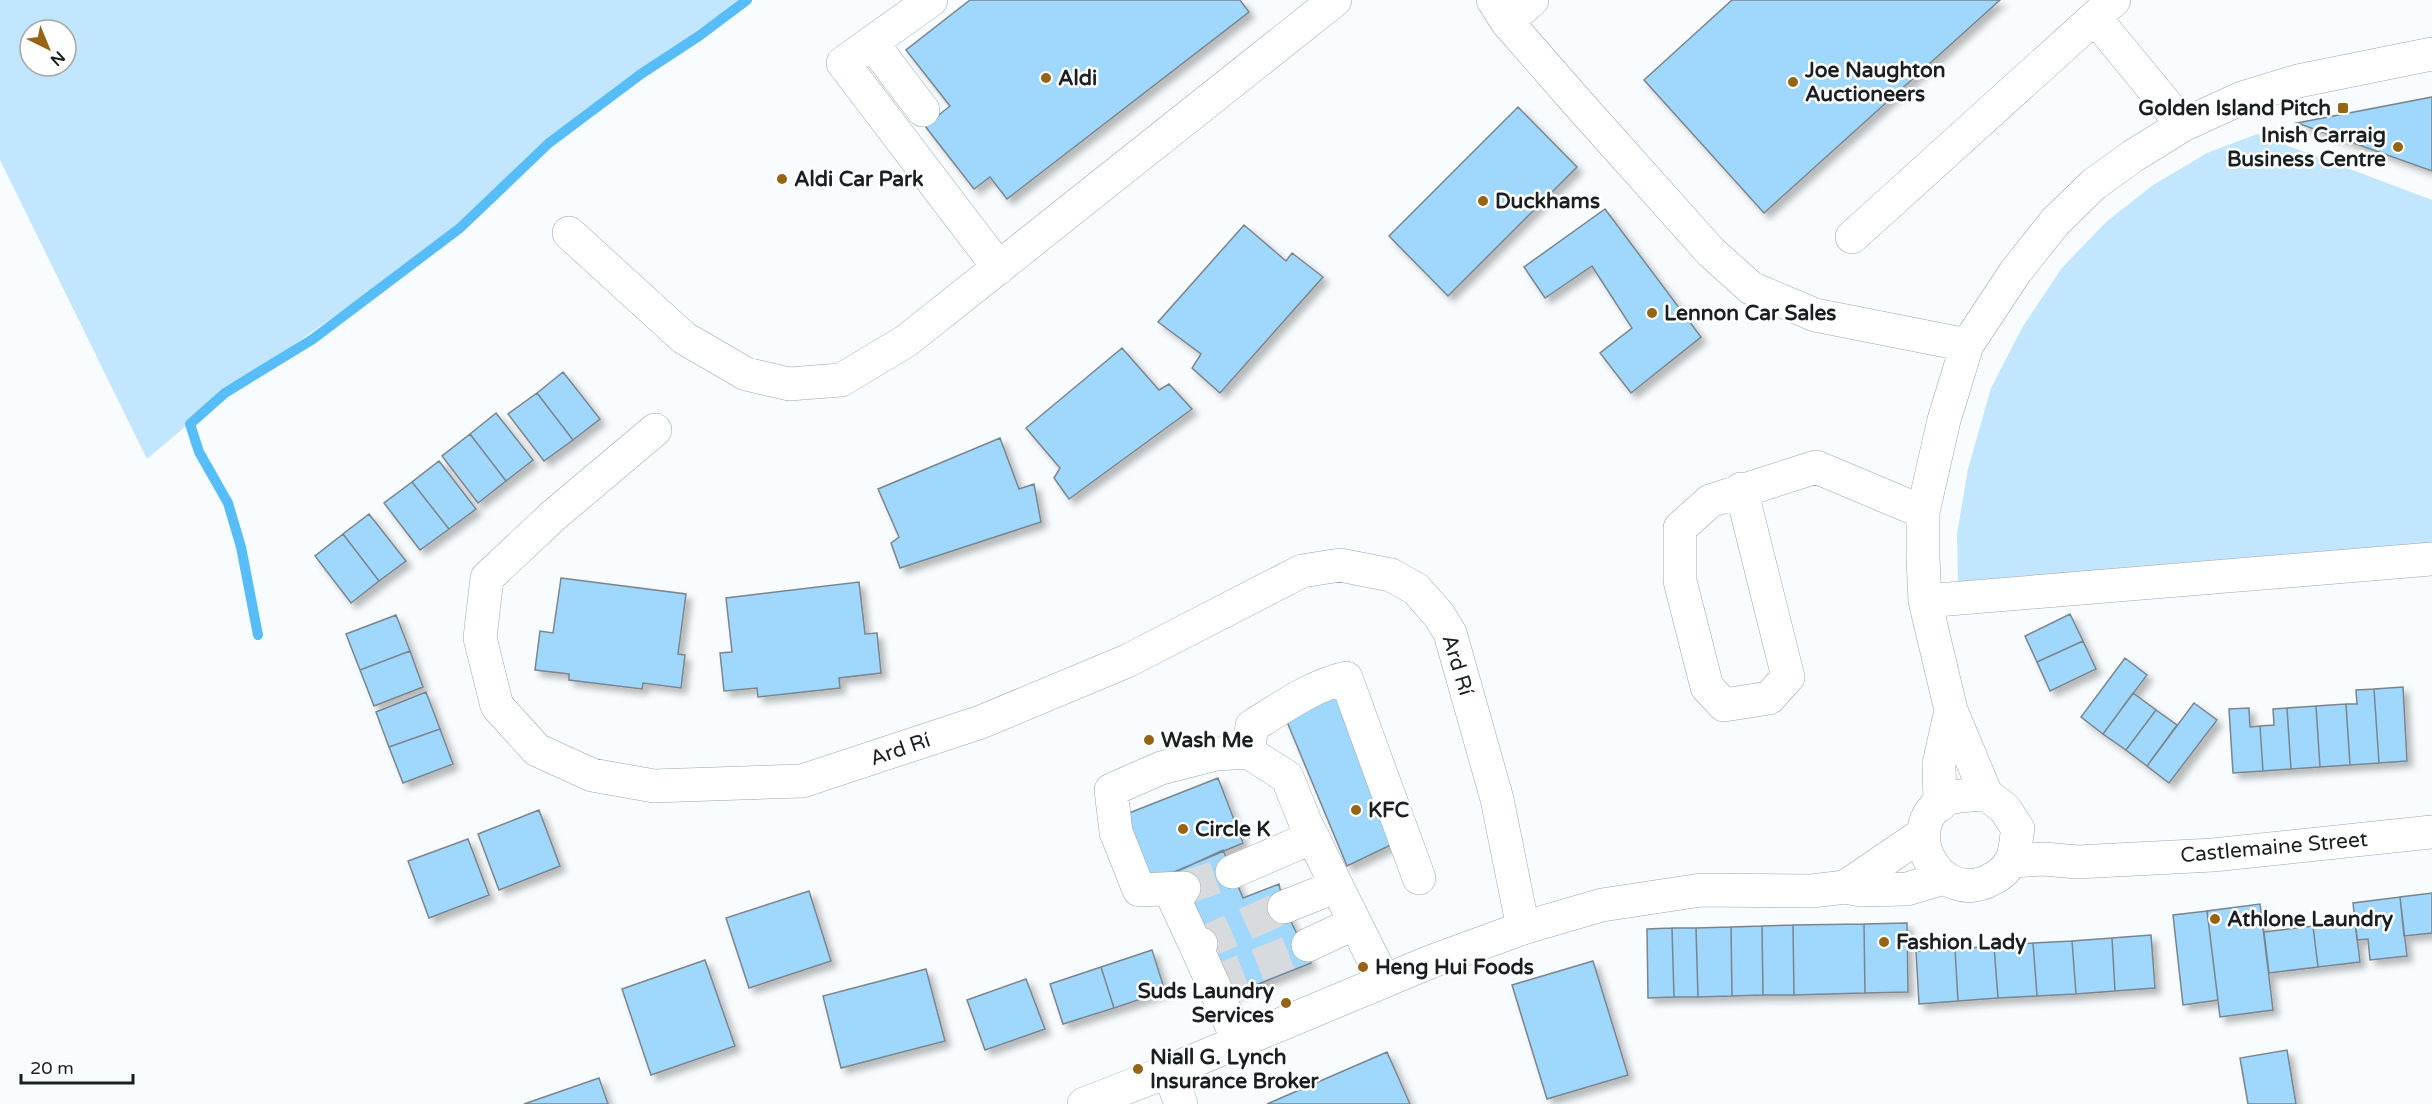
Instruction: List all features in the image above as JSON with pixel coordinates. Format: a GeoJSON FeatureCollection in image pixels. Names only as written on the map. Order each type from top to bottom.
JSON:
{"type":"FeatureCollection","features":[{"type":"Feature","properties":{"kind":"street"},"geometry":{"type":"LineString","coordinates":[[931,0],[843,63],[999,268]]}},
{"type":"Feature","properties":{"kind":"street"},"geometry":{"type":"LineString","coordinates":[[569,233],[684,338],[746,374],[789,384],[842,380],[906,341],[1335,0]]}},
{"type":"Feature","properties":{"kind":"street"},"geometry":{"type":"LineString","coordinates":[[1532,0],[1500,11],[1576,101],[1711,252],[1751,288],[1815,315],[1967,345]]}},
{"type":"Feature","properties":{"kind":"street"},"geometry":{"type":"LineString","coordinates":[[1852,237],[2104,9],[2183,125]]}},
{"type":"Feature","properties":{"kind":"street"},"geometry":{"type":"LineString","coordinates":[[872,44],[922,110]]}},
{"type":"Feature","properties":{"kind":"street"},"geometry":{"type":"LineString","coordinates":[[1986,794],[1946,800],[1927,821],[1924,834],[1926,854],[1932,866],[1944,878],[1961,885],[1974,886],[1998,876],[2011,861],[2018,829],[2005,809],[1986,794],[1951,710],[1925,601],[1923,512],[1944,420],[1967,345],[2016,271],[2055,222],[2094,184],[2133,156],[2183,125],[2242,98],[2298,81],[2432,54]]}},
{"type":"Feature","properties":{"kind":"street","name":"Ard Rí"},"geometry":{"type":"LineString","coordinates":[[655,430],[542,526],[487,578],[480,638],[497,706],[537,750],[592,775],[654,786],[802,782],[981,722],[1127,661],[1302,571],[1340,565],[1391,575],[1416,589],[1439,615],[1450,633],[1497,800],[1523,928]]}},
{"type":"Feature","properties":{"kind":"street"},"geometry":{"type":"LineString","coordinates":[[1741,489],[1788,677],[1769,698],[1724,705],[1707,687],[1680,581],[1680,528],[1710,501],[1741,489],[1816,467],[1923,512]]}},
{"type":"Feature","properties":{"kind":"street"},"geometry":{"type":"LineString","coordinates":[[1925,601],[2432,559]]}},
{"type":"Feature","properties":{"kind":"street"},"geometry":{"type":"LineString","coordinates":[[1248,752],[1252,726],[1301,695],[1330,682],[1346,678],[1410,848],[1419,878]]}},
{"type":"Feature","properties":{"kind":"street"},"geometry":{"type":"LineString","coordinates":[[1940,805],[1939,764],[1951,710]]}},
{"type":"Feature","properties":{"kind":"street"},"geometry":{"type":"LineString","coordinates":[[1239,1042],[1198,945],[1175,901],[1184,888],[1139,890],[1116,832],[1111,790],[1161,768],[1216,754],[1248,752],[1287,777],[1313,837],[1384,981]]}},
{"type":"Feature","properties":{"kind":"street","name":"Castlemaine Street"},"geometry":{"type":"LineString","coordinates":[[2018,829],[2045,834],[2105,858],[2116,860]]}},
{"type":"Feature","properties":{"kind":"street","name":"Castlemaine Street"},"geometry":{"type":"LineString","coordinates":[[2011,861],[2044,859],[2077,862],[2213,855],[2432,832]]}},
{"type":"Feature","properties":{"kind":"street"},"geometry":{"type":"LineString","coordinates":[[1845,886],[1924,834]]}},
{"type":"Feature","properties":{"kind":"street"},"geometry":{"type":"LineString","coordinates":[[1232,872],[1313,837]]}},
{"type":"Feature","properties":{"kind":"street"},"geometry":{"type":"LineString","coordinates":[[1084,1104],[1384,981],[1523,928],[1602,905],[1701,890],[1812,891],[1845,886],[1860,890],[1907,889],[1944,878]]}},
{"type":"Feature","properties":{"kind":"street"},"geometry":{"type":"LineString","coordinates":[[1284,907],[1337,886]]}},
{"type":"Feature","properties":{"kind":"street"},"geometry":{"type":"LineString","coordinates":[[1308,945],[1355,923]]}},
{"type":"Feature","properties":{"kind":"street"},"geometry":{"type":"LineString","coordinates":[[1169,1071],[1181,1104]]}},
{"type":"Feature","properties":{"kind":"shaded area"},"geometry":{"type":"Polygon","coordinates":[[[0,0],[749,0],[549,143],[460,228],[225,393],[147,459],[0,160],[0,0]]]}},
{"type":"Feature","properties":{"kind":"shaded area"},"geometry":{"type":"Polygon","coordinates":[[[2257,134],[2432,200],[2432,552],[1958,585],[1957,534],[1968,469],[1991,388],[2022,328],[2061,269],[2106,222],[2153,185],[2207,153],[2257,134]]]}},
{"type":"Feature","properties":{"kind":"building","name":"Aldi"},"geometry":{"type":"Polygon","coordinates":[[[970,0],[1240,0],[1249,12],[1007,199],[990,177],[974,189],[925,126],[950,106],[906,50],[970,0]]]}},
{"type":"Feature","properties":{"kind":"building"},"geometry":{"type":"Polygon","coordinates":[[[1732,0],[2000,0],[1764,213],[1644,80],[1732,0]]]}},
{"type":"Feature","properties":{"kind":"building","name":"Inish Carraig Business Centre"},"geometry":{"type":"Polygon","coordinates":[[[2432,97],[2432,171],[2297,123],[2432,97]]]}},
{"type":"Feature","properties":{"kind":"building","name":"Duckhams"},"geometry":{"type":"Polygon","coordinates":[[[1518,107],[1577,167],[1448,296],[1389,236],[1518,107]]]}},
{"type":"Feature","properties":{"kind":"building","name":"Lennon Car Sales"},"geometry":{"type":"Polygon","coordinates":[[[1605,209],[1701,337],[1631,393],[1600,353],[1632,328],[1592,266],[1545,298],[1524,267],[1605,209]]]}},
{"type":"Feature","properties":{"kind":"building"},"geometry":{"type":"Polygon","coordinates":[[[1244,225],[1286,261],[1292,253],[1323,277],[1220,393],[1192,368],[1201,354],[1158,322],[1244,225]]]}},
{"type":"Feature","properties":{"kind":"building"},"geometry":{"type":"Polygon","coordinates":[[[1122,348],[1159,390],[1169,384],[1192,409],[1069,499],[1054,478],[1060,468],[1026,428],[1122,348]]]}},
{"type":"Feature","properties":{"kind":"building"},"geometry":{"type":"Polygon","coordinates":[[[563,372],[600,419],[573,440],[537,393],[563,372]]]}},
{"type":"Feature","properties":{"kind":"building"},"geometry":{"type":"Polygon","coordinates":[[[537,393],[573,440],[544,461],[508,414],[537,393]]]}},
{"type":"Feature","properties":{"kind":"building"},"geometry":{"type":"Polygon","coordinates":[[[496,413],[533,460],[506,481],[470,434],[496,413]]]}},
{"type":"Feature","properties":{"kind":"building"},"geometry":{"type":"Polygon","coordinates":[[[470,434],[506,481],[478,503],[442,456],[470,434]]]}},
{"type":"Feature","properties":{"kind":"building"},"geometry":{"type":"Polygon","coordinates":[[[1000,438],[1019,489],[1034,484],[1041,522],[900,568],[891,543],[899,537],[878,489],[1000,438]]]}},
{"type":"Feature","properties":{"kind":"building"},"geometry":{"type":"Polygon","coordinates":[[[439,461],[476,509],[449,529],[412,482],[439,461]]]}},
{"type":"Feature","properties":{"kind":"building"},"geometry":{"type":"Polygon","coordinates":[[[412,482],[449,529],[420,550],[384,503],[412,482]]]}},
{"type":"Feature","properties":{"kind":"building"},"geometry":{"type":"Polygon","coordinates":[[[369,514],[406,561],[379,581],[343,534],[369,514]]]}},
{"type":"Feature","properties":{"kind":"building"},"geometry":{"type":"Polygon","coordinates":[[[343,534],[379,581],[351,603],[315,556],[343,534]]]}},
{"type":"Feature","properties":{"kind":"building"},"geometry":{"type":"Polygon","coordinates":[[[561,578],[686,594],[678,654],[685,655],[681,688],[643,683],[642,689],[569,680],[569,674],[535,670],[540,631],[553,633],[561,578]]]}},
{"type":"Feature","properties":{"kind":"building"},"geometry":{"type":"Polygon","coordinates":[[[859,582],[865,634],[877,633],[881,673],[839,678],[840,688],[758,697],[757,688],[724,691],[720,653],[732,652],[726,598],[859,582]]]}},
{"type":"Feature","properties":{"kind":"building"},"geometry":{"type":"Polygon","coordinates":[[[2070,614],[2083,641],[2037,662],[2025,636],[2070,614]]]}},
{"type":"Feature","properties":{"kind":"building"},"geometry":{"type":"Polygon","coordinates":[[[396,615],[410,651],[360,670],[346,634],[396,615]]]}},
{"type":"Feature","properties":{"kind":"building"},"geometry":{"type":"Polygon","coordinates":[[[2083,641],[2096,669],[2050,691],[2037,662],[2083,641]]]}},
{"type":"Feature","properties":{"kind":"building"},"geometry":{"type":"Polygon","coordinates":[[[410,651],[423,687],[374,706],[360,670],[410,651]]]}},
{"type":"Feature","properties":{"kind":"building"},"geometry":{"type":"Polygon","coordinates":[[[2125,658],[2147,675],[2103,734],[2081,717],[2125,658]]]}},
{"type":"Feature","properties":{"kind":"building"},"geometry":{"type":"Polygon","coordinates":[[[2403,687],[2407,761],[2379,763],[2374,689],[2403,687]]]}},
{"type":"Feature","properties":{"kind":"building"},"geometry":{"type":"Polygon","coordinates":[[[2374,689],[2379,763],[2350,765],[2346,704],[2357,704],[2356,690],[2374,689]]]}},
{"type":"Feature","properties":{"kind":"building"},"geometry":{"type":"Polygon","coordinates":[[[426,692],[440,729],[389,747],[376,712],[426,692]]]}},
{"type":"Feature","properties":{"kind":"building","name":"KFC"},"geometry":{"type":"Polygon","coordinates":[[[1341,692],[1399,841],[1347,866],[1285,717],[1341,692]]]}},
{"type":"Feature","properties":{"kind":"building"},"geometry":{"type":"Polygon","coordinates":[[[2133,693],[2156,710],[2126,750],[2103,734],[2133,693]]]}},
{"type":"Feature","properties":{"kind":"building"},"geometry":{"type":"Polygon","coordinates":[[[2194,703],[2217,720],[2169,783],[2147,766],[2194,703]]]}},
{"type":"Feature","properties":{"kind":"building"},"geometry":{"type":"Polygon","coordinates":[[[2346,704],[2350,765],[2320,767],[2316,706],[2346,704]]]}},
{"type":"Feature","properties":{"kind":"building"},"geometry":{"type":"Polygon","coordinates":[[[2316,706],[2320,767],[2291,769],[2287,708],[2316,706]]]}},
{"type":"Feature","properties":{"kind":"building"},"geometry":{"type":"Polygon","coordinates":[[[2249,708],[2250,727],[2260,726],[2263,771],[2233,773],[2229,709],[2249,708]]]}},
{"type":"Feature","properties":{"kind":"building"},"geometry":{"type":"Polygon","coordinates":[[[2287,708],[2291,769],[2263,771],[2260,726],[2274,725],[2273,709],[2287,708]]]}},
{"type":"Feature","properties":{"kind":"building"},"geometry":{"type":"Polygon","coordinates":[[[2156,710],[2177,725],[2147,766],[2126,750],[2156,710]]]}},
{"type":"Feature","properties":{"kind":"building"},"geometry":{"type":"Polygon","coordinates":[[[440,729],[453,764],[403,783],[389,747],[440,729]]]}},
{"type":"Feature","properties":{"kind":"building","name":"Circle K"},"geometry":{"type":"Polygon","coordinates":[[[1218,778],[1243,843],[1150,882],[1124,815],[1218,778]]]}},
{"type":"Feature","properties":{"kind":"building"},"geometry":{"type":"Polygon","coordinates":[[[539,810],[560,866],[499,890],[478,834],[539,810]]]}},
{"type":"Feature","properties":{"kind":"building"},"geometry":{"type":"Polygon","coordinates":[[[468,839],[489,895],[429,918],[408,861],[468,839]]]}},
{"type":"Feature","properties":{"kind":"building","name":"Circle K"},"geometry":{"type":"Polygon","coordinates":[[[1223,850],[1243,898],[1279,884],[1284,907],[1311,963],[1221,999],[1178,871],[1223,850]]]}},
{"type":"Feature","properties":{"kind":"building"},"geometry":{"type":"Polygon","coordinates":[[[809,891],[831,961],[749,988],[726,918],[809,891]]]}},
{"type":"Feature","properties":{"kind":"building"},"geometry":{"type":"Polygon","coordinates":[[[2432,893],[2432,933],[2404,936],[2400,897],[2432,893]]]}},
{"type":"Feature","properties":{"kind":"building"},"geometry":{"type":"Polygon","coordinates":[[[2400,897],[2407,956],[2370,960],[2368,939],[2357,940],[2353,903],[2400,897]]]}},
{"type":"Feature","properties":{"kind":"building"},"geometry":{"type":"Polygon","coordinates":[[[2260,904],[2273,1010],[2220,1017],[2207,911],[2260,904]]]}},
{"type":"Feature","properties":{"kind":"building"},"geometry":{"type":"Polygon","coordinates":[[[2207,911],[2218,1000],[2183,1005],[2173,915],[2207,911]]]}},
{"type":"Feature","properties":{"kind":"building"},"geometry":{"type":"Polygon","coordinates":[[[2355,920],[2360,962],[2318,967],[2313,926],[2355,920]]]}},
{"type":"Feature","properties":{"kind":"building"},"geometry":{"type":"Polygon","coordinates":[[[1907,923],[1908,992],[1865,993],[1864,924],[1907,923]]]}},
{"type":"Feature","properties":{"kind":"building"},"geometry":{"type":"Polygon","coordinates":[[[1864,924],[1865,993],[1794,995],[1793,925],[1864,924]]]}},
{"type":"Feature","properties":{"kind":"building"},"geometry":{"type":"Polygon","coordinates":[[[1793,925],[1794,995],[1763,995],[1762,926],[1793,925]]]}},
{"type":"Feature","properties":{"kind":"building"},"geometry":{"type":"Polygon","coordinates":[[[1762,926],[1763,995],[1732,996],[1731,927],[1762,926]]]}},
{"type":"Feature","properties":{"kind":"building"},"geometry":{"type":"Polygon","coordinates":[[[2313,926],[2318,967],[2269,973],[2264,932],[2313,926]]]}},
{"type":"Feature","properties":{"kind":"building"},"geometry":{"type":"Polygon","coordinates":[[[1731,927],[1732,996],[1698,997],[1696,928],[1731,927]]]}},
{"type":"Feature","properties":{"kind":"building"},"geometry":{"type":"Polygon","coordinates":[[[1672,928],[1696,928],[1698,997],[1674,997],[1672,928]]]}},
{"type":"Feature","properties":{"kind":"building"},"geometry":{"type":"Polygon","coordinates":[[[1672,928],[1674,997],[1648,998],[1647,929],[1672,928]]]}},
{"type":"Feature","properties":{"kind":"building"},"geometry":{"type":"Polygon","coordinates":[[[2151,935],[2155,988],[2115,991],[2112,938],[2151,935]]]}},
{"type":"Feature","properties":{"kind":"building"},"geometry":{"type":"Polygon","coordinates":[[[2112,938],[2115,991],[2076,994],[2072,941],[2112,938]]]}},
{"type":"Feature","properties":{"kind":"building"},"geometry":{"type":"Polygon","coordinates":[[[2072,941],[2076,994],[2037,996],[2033,943],[2072,941]]]}},
{"type":"Feature","properties":{"kind":"building"},"geometry":{"type":"Polygon","coordinates":[[[2033,943],[2037,996],[1998,998],[1994,946],[2033,943]]]}},
{"type":"Feature","properties":{"kind":"building"},"geometry":{"type":"Polygon","coordinates":[[[1994,946],[1998,998],[1958,1001],[1955,949],[1994,946]]]}},
{"type":"Feature","properties":{"kind":"building"},"geometry":{"type":"Polygon","coordinates":[[[1955,949],[1958,1001],[1919,1004],[1916,951],[1955,949]]]}},
{"type":"Feature","properties":{"kind":"building"},"geometry":{"type":"Polygon","coordinates":[[[1152,950],[1165,991],[1114,1008],[1101,967],[1152,950]]]}},
{"type":"Feature","properties":{"kind":"building"},"geometry":{"type":"Polygon","coordinates":[[[705,960],[735,1046],[651,1075],[622,989],[705,960]]]}},
{"type":"Feature","properties":{"kind":"building"},"geometry":{"type":"Polygon","coordinates":[[[1593,961],[1628,1075],[1547,1099],[1512,985],[1593,961]]]}},
{"type":"Feature","properties":{"kind":"building"},"geometry":{"type":"Polygon","coordinates":[[[1101,967],[1114,1008],[1063,1024],[1050,984],[1101,967]]]}},
{"type":"Feature","properties":{"kind":"building"},"geometry":{"type":"Polygon","coordinates":[[[926,969],[945,1041],[841,1068],[823,996],[926,969]]]}},
{"type":"Feature","properties":{"kind":"building"},"geometry":{"type":"Polygon","coordinates":[[[1026,979],[1045,1029],[985,1050],[967,1000],[1026,979]]]}},
{"type":"Feature","properties":{"kind":"building"},"geometry":{"type":"Polygon","coordinates":[[[2287,1050],[2296,1104],[2248,1104],[2240,1058],[2287,1050]]]}},
{"type":"Feature","properties":{"kind":"building"},"geometry":{"type":"Polygon","coordinates":[[[1387,1052],[1410,1104],[1267,1104],[1387,1052]]]}},
{"type":"Feature","properties":{"kind":"building"},"geometry":{"type":"Polygon","coordinates":[[[599,1078],[608,1104],[524,1104],[599,1078]]]}},
{"type":"Feature","properties":{"kind":"waterway"},"geometry":{"type":"LineString","coordinates":[[258,635],[241,547],[228,503],[199,452],[190,424],[225,393],[313,339],[460,228],[549,143],[641,74],[699,36],[747,0]]}},
{"type":"Feature","properties":{"kind":"tunnel"},"geometry":{"type":"LineString","coordinates":[[1184,888],[1232,872]]}},
{"type":"Feature","properties":{"kind":"tunnel"},"geometry":{"type":"LineString","coordinates":[[1201,944],[1284,907]]}},
{"type":"Feature","properties":{"kind":"tunnel"},"geometry":{"type":"LineString","coordinates":[[1212,983],[1308,945]]}},
{"type":"Feature","properties":{"kind":"place","name":"Aldi"},"geometry":{"type":"Point","coordinates":[1046,78]}},
{"type":"Feature","properties":{"kind":"place","name":"Joe Naughton Auctioneers"},"geometry":{"type":"Point","coordinates":[1793,82]}},
{"type":"Feature","properties":{"kind":"place","name":"Golden Island Pitch"},"geometry":{"type":"Point","coordinates":[2343,108]}},
{"type":"Feature","properties":{"kind":"place","name":"Inish Carraig Business Centre"},"geometry":{"type":"Point","coordinates":[2398,147]}},
{"type":"Feature","properties":{"kind":"place","name":"Aldi Car Park"},"geometry":{"type":"Point","coordinates":[782,179]}},
{"type":"Feature","properties":{"kind":"place","name":"Duckhams"},"geometry":{"type":"Point","coordinates":[1483,201]}},
{"type":"Feature","properties":{"kind":"place","name":"Lennon Car Sales"},"geometry":{"type":"Point","coordinates":[1652,313]}},
{"type":"Feature","properties":{"kind":"place","name":"Wash Me"},"geometry":{"type":"Point","coordinates":[1149,740]}},
{"type":"Feature","properties":{"kind":"place","name":"KFC"},"geometry":{"type":"Point","coordinates":[1356,810]}},
{"type":"Feature","properties":{"kind":"place","name":"Circle K"},"geometry":{"type":"Point","coordinates":[1183,829]}},
{"type":"Feature","properties":{"kind":"place","name":"Athlone Laundry"},"geometry":{"type":"Point","coordinates":[2215,919]}},
{"type":"Feature","properties":{"kind":"place","name":"Fashion Lady"},"geometry":{"type":"Point","coordinates":[1884,942]}},
{"type":"Feature","properties":{"kind":"place","name":"Heng Hui Foods"},"geometry":{"type":"Point","coordinates":[1363,967]}},
{"type":"Feature","properties":{"kind":"place","name":"Suds Laundry Services"},"geometry":{"type":"Point","coordinates":[1286,1003]}},
{"type":"Feature","properties":{"kind":"place","name":"Niall G. Lynch Insurance Broker"},"geometry":{"type":"Point","coordinates":[1138,1069]}}]}
